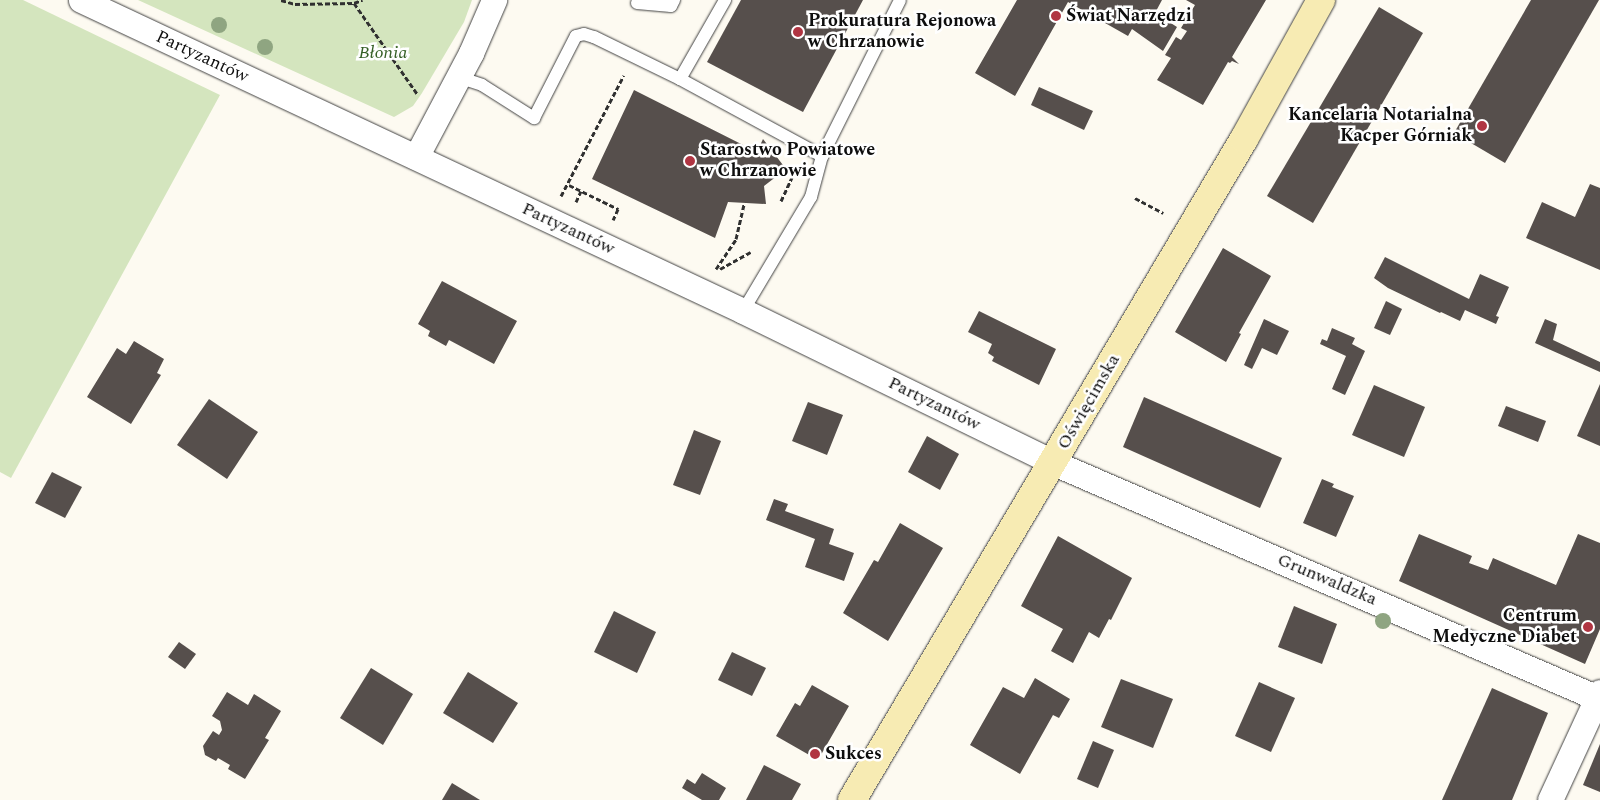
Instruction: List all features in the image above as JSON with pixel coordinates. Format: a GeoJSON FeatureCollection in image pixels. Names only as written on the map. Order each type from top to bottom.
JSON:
{"type":"FeatureCollection","features":[{"type":"Feature","properties":{"kind":"street","name":"Partyzantów"},"geometry":{"type":"LineString","coordinates":[[81,0],[743,311],[1054,463]]}},
{"type":"Feature","properties":{"kind":"street"},"geometry":{"type":"LineString","coordinates":[[416,157],[471,53],[494,0]]}},
{"type":"Feature","properties":{"kind":"street","name":"Oświęcimska"},"geometry":{"type":"LineString","coordinates":[[852,800],[1054,463],[1244,139],[1321,0]]}},
{"type":"Feature","properties":{"kind":"street","name":"Grunwaldzka"},"geometry":{"type":"LineString","coordinates":[[1054,463],[1599,696]]}},
{"type":"Feature","properties":{"kind":"street"},"geometry":{"type":"LineString","coordinates":[[1550,800],[1599,696]]}},
{"type":"Feature","properties":{"kind":"lane"},"geometry":{"type":"LineString","coordinates":[[637,3],[671,6],[674,0]]}},
{"type":"Feature","properties":{"kind":"lane"},"geometry":{"type":"LineString","coordinates":[[680,79],[724,0]]}},
{"type":"Feature","properties":{"kind":"lane"},"geometry":{"type":"LineString","coordinates":[[743,311],[810,197],[822,156],[900,0]]}},
{"type":"Feature","properties":{"kind":"lane"},"geometry":{"type":"LineString","coordinates":[[458,77],[482,85],[534,118],[576,36],[584,34],[594,37],[680,79],[822,156]]}},
{"type":"Feature","properties":{"kind":"path"},"geometry":{"type":"LineString","coordinates":[[281,0],[295,4],[354,3],[362,0]]}},
{"type":"Feature","properties":{"kind":"path"},"geometry":{"type":"LineString","coordinates":[[354,3],[418,96]]}},
{"type":"Feature","properties":{"kind":"path"},"geometry":{"type":"LineString","coordinates":[[610,226],[618,209],[569,185],[634,57]]}},
{"type":"Feature","properties":{"kind":"path"},"geometry":{"type":"LineString","coordinates":[[778,207],[806,148]]}},
{"type":"Feature","properties":{"kind":"path"},"geometry":{"type":"LineString","coordinates":[[1135,198],[1162,213]]}},
{"type":"Feature","properties":{"kind":"path"},"geometry":{"type":"LineString","coordinates":[[744,204],[736,238],[713,273],[752,252],[756,245]]}},
{"type":"Feature","properties":{"kind":"green space"},"geometry":{"type":"Polygon","coordinates":[[[0,0],[23,0],[220,95],[11,478],[0,472],[0,0]]]}},
{"type":"Feature","properties":{"kind":"green space","name":"Błonia"},"geometry":{"type":"Polygon","coordinates":[[[138,0],[472,0],[464,22],[422,93],[413,106],[394,117],[138,0]]]}},
{"type":"Feature","properties":{"kind":"building"},"geometry":{"type":"Polygon","coordinates":[[[741,0],[863,0],[803,112],[707,62],[741,0]]]}},
{"type":"Feature","properties":{"kind":"building"},"geometry":{"type":"Polygon","coordinates":[[[1017,0],[1162,0],[1155,13],[1177,27],[1163,51],[1132,29],[1128,36],[1068,2],[1015,96],[975,73],[1017,0]]]}},
{"type":"Feature","properties":{"kind":"building"},"geometry":{"type":"Polygon","coordinates":[[[1186,0],[1266,0],[1232,57],[1239,64],[1232,61],[1228,62],[1203,105],[1157,80],[1171,58],[1165,55],[1176,37],[1181,40],[1187,31],[1181,28],[1195,5],[1186,0]]]}},
{"type":"Feature","properties":{"kind":"building"},"geometry":{"type":"Polygon","coordinates":[[[1531,0],[1599,0],[1505,163],[1454,133],[1531,0]]]}},
{"type":"Feature","properties":{"kind":"building"},"geometry":{"type":"Polygon","coordinates":[[[1379,7],[1423,33],[1313,223],[1267,196],[1379,7]]]}},
{"type":"Feature","properties":{"kind":"building"},"geometry":{"type":"Polygon","coordinates":[[[1039,87],[1093,111],[1084,130],[1031,105],[1039,87]]]}},
{"type":"Feature","properties":{"kind":"building","name":"Starostwo Powiatowe w Chrzanowie"},"geometry":{"type":"Polygon","coordinates":[[[634,90],[757,152],[763,139],[786,169],[764,186],[766,204],[728,202],[715,238],[592,179],[634,90]]]}},
{"type":"Feature","properties":{"kind":"building"},"geometry":{"type":"Polygon","coordinates":[[[1590,184],[1600,188],[1600,270],[1526,238],[1542,202],[1575,217],[1590,184]]]}},
{"type":"Feature","properties":{"kind":"building"},"geometry":{"type":"Polygon","coordinates":[[[1223,248],[1271,276],[1239,333],[1241,334],[1226,362],[1175,332],[1223,248]]]}},
{"type":"Feature","properties":{"kind":"building"},"geometry":{"type":"Polygon","coordinates":[[[1385,257],[1469,299],[1480,274],[1509,287],[1496,316],[1499,317],[1496,324],[1465,310],[1460,321],[1388,288],[1374,278],[1385,257]]]}},
{"type":"Feature","properties":{"kind":"building"},"geometry":{"type":"Polygon","coordinates":[[[442,281],[517,321],[494,364],[449,340],[446,346],[428,336],[430,331],[418,324],[442,281]]]}},
{"type":"Feature","properties":{"kind":"building"},"geometry":{"type":"Polygon","coordinates":[[[1386,301],[1402,309],[1390,335],[1374,328],[1386,301]]]}},
{"type":"Feature","properties":{"kind":"building"},"geometry":{"type":"Polygon","coordinates":[[[979,311],[1056,349],[1039,385],[992,361],[994,357],[988,353],[992,344],[968,332],[979,311]]]}},
{"type":"Feature","properties":{"kind":"building"},"geometry":{"type":"Polygon","coordinates":[[[1264,319],[1289,331],[1277,355],[1262,348],[1252,369],[1244,365],[1264,319]]]}},
{"type":"Feature","properties":{"kind":"building"},"geometry":{"type":"Polygon","coordinates":[[[1545,319],[1557,324],[1553,340],[1600,362],[1600,372],[1535,343],[1545,319]]]}},
{"type":"Feature","properties":{"kind":"building"},"geometry":{"type":"Polygon","coordinates":[[[1332,328],[1355,338],[1352,344],[1365,351],[1345,395],[1332,389],[1346,356],[1320,344],[1322,339],[1327,341],[1332,328]]]}},
{"type":"Feature","properties":{"kind":"building"},"geometry":{"type":"Polygon","coordinates":[[[134,341],[164,359],[157,373],[161,375],[131,424],[87,397],[117,348],[126,354],[134,341]]]}},
{"type":"Feature","properties":{"kind":"building"},"geometry":{"type":"Polygon","coordinates":[[[1600,384],[1600,446],[1577,436],[1600,384]]]}},
{"type":"Feature","properties":{"kind":"building"},"geometry":{"type":"Polygon","coordinates":[[[1374,385],[1425,407],[1404,457],[1352,435],[1374,385]]]}},
{"type":"Feature","properties":{"kind":"building"},"geometry":{"type":"Polygon","coordinates":[[[1144,397],[1282,458],[1260,508],[1123,447],[1144,397]]]}},
{"type":"Feature","properties":{"kind":"building"},"geometry":{"type":"Polygon","coordinates":[[[209,399],[258,432],[227,479],[177,445],[209,399]]]}},
{"type":"Feature","properties":{"kind":"building"},"geometry":{"type":"Polygon","coordinates":[[[808,402],[843,415],[827,455],[792,441],[808,402]]]}},
{"type":"Feature","properties":{"kind":"building"},"geometry":{"type":"Polygon","coordinates":[[[1506,406],[1546,421],[1538,442],[1498,426],[1506,406]]]}},
{"type":"Feature","properties":{"kind":"building"},"geometry":{"type":"Polygon","coordinates":[[[694,430],[721,441],[700,495],[673,485],[694,430]]]}},
{"type":"Feature","properties":{"kind":"building"},"geometry":{"type":"Polygon","coordinates":[[[927,436],[959,454],[940,490],[908,472],[927,436]]]}},
{"type":"Feature","properties":{"kind":"building"},"geometry":{"type":"Polygon","coordinates":[[[52,472],[82,487],[65,518],[35,503],[52,472]]]}},
{"type":"Feature","properties":{"kind":"building"},"geometry":{"type":"Polygon","coordinates":[[[1322,479],[1334,484],[1332,487],[1354,496],[1336,537],[1303,523],[1322,479]]]}},
{"type":"Feature","properties":{"kind":"building"},"geometry":{"type":"Polygon","coordinates":[[[774,499],[788,504],[785,511],[834,529],[829,544],[854,553],[844,581],[805,567],[815,539],[766,520],[774,499]]]}},
{"type":"Feature","properties":{"kind":"building"},"geometry":{"type":"Polygon","coordinates":[[[900,523],[943,548],[888,641],[843,613],[874,560],[878,562],[900,523]]]}},
{"type":"Feature","properties":{"kind":"building"},"geometry":{"type":"Polygon","coordinates":[[[1419,534],[1472,556],[1469,563],[1488,570],[1493,558],[1556,585],[1578,534],[1600,543],[1600,629],[1585,664],[1399,581],[1419,534]]]}},
{"type":"Feature","properties":{"kind":"building"},"geometry":{"type":"Polygon","coordinates":[[[1058,536],[1132,578],[1111,620],[1109,619],[1099,638],[1089,632],[1073,663],[1051,651],[1063,629],[1021,606],[1058,536]]]}},
{"type":"Feature","properties":{"kind":"building"},"geometry":{"type":"Polygon","coordinates":[[[1294,606],[1337,624],[1322,664],[1278,647],[1294,606]]]}},
{"type":"Feature","properties":{"kind":"building"},"geometry":{"type":"Polygon","coordinates":[[[614,611],[656,632],[637,673],[594,652],[614,611]]]}},
{"type":"Feature","properties":{"kind":"building"},"geometry":{"type":"Polygon","coordinates":[[[179,642],[196,654],[185,669],[168,657],[179,642]]]}},
{"type":"Feature","properties":{"kind":"building"},"geometry":{"type":"Polygon","coordinates":[[[732,652],[766,668],[752,696],[718,680],[732,652]]]}},
{"type":"Feature","properties":{"kind":"building"},"geometry":{"type":"Polygon","coordinates":[[[371,668],[413,694],[383,745],[340,718],[371,668]]]}},
{"type":"Feature","properties":{"kind":"building"},"geometry":{"type":"Polygon","coordinates":[[[468,672],[518,703],[493,743],[443,713],[468,672]]]}},
{"type":"Feature","properties":{"kind":"building"},"geometry":{"type":"Polygon","coordinates":[[[1035,678],[1070,699],[1059,718],[1053,715],[1020,774],[970,745],[1003,687],[1024,698],[1035,678]]]}},
{"type":"Feature","properties":{"kind":"building"},"geometry":{"type":"Polygon","coordinates":[[[1121,679],[1173,699],[1153,748],[1101,727],[1121,679]]]}},
{"type":"Feature","properties":{"kind":"building"},"geometry":{"type":"Polygon","coordinates":[[[1259,682],[1295,698],[1271,752],[1235,736],[1259,682]]]}},
{"type":"Feature","properties":{"kind":"building"},"geometry":{"type":"Polygon","coordinates":[[[812,685],[849,706],[818,760],[776,736],[795,703],[800,706],[812,685]]]}},
{"type":"Feature","properties":{"kind":"building"},"geometry":{"type":"Polygon","coordinates":[[[1492,688],[1548,713],[1512,800],[1442,800],[1492,688]]]}},
{"type":"Feature","properties":{"kind":"building"},"geometry":{"type":"Polygon","coordinates":[[[227,692],[248,705],[254,694],[281,711],[265,738],[269,740],[245,779],[228,769],[230,765],[218,758],[216,761],[205,755],[203,746],[213,731],[219,735],[222,730],[220,721],[212,716],[227,692]]]}},
{"type":"Feature","properties":{"kind":"building"},"geometry":{"type":"Polygon","coordinates":[[[1093,741],[1114,750],[1098,788],[1077,779],[1093,741]]]}},
{"type":"Feature","properties":{"kind":"building"},"geometry":{"type":"Polygon","coordinates":[[[1600,744],[1600,792],[1583,785],[1600,744]]]}},
{"type":"Feature","properties":{"kind":"building"},"geometry":{"type":"Polygon","coordinates":[[[764,765],[801,784],[792,800],[746,800],[764,765]]]}},
{"type":"Feature","properties":{"kind":"building"},"geometry":{"type":"Polygon","coordinates":[[[702,773],[726,788],[719,800],[702,800],[682,788],[687,779],[695,784],[702,773]]]}},
{"type":"Feature","properties":{"kind":"building"},"geometry":{"type":"Polygon","coordinates":[[[452,783],[480,800],[442,800],[452,783]]]}},
{"type":"Feature","properties":{"kind":"place","name":"Świat Narzędzi"},"geometry":{"type":"Point","coordinates":[1056,16]}},
{"type":"Feature","properties":{"kind":"place","name":"Prokuratura Rejonowa w Chrzanowie"},"geometry":{"type":"Point","coordinates":[798,32]}},
{"type":"Feature","properties":{"kind":"place","name":"Kancelaria Notarialna Kacper Górniak"},"geometry":{"type":"Point","coordinates":[1482,126]}},
{"type":"Feature","properties":{"kind":"place","name":"Starostwo Powiatowe w Chrzanowie"},"geometry":{"type":"Point","coordinates":[690,161]}},
{"type":"Feature","properties":{"kind":"place","name":"Centrum Medyczne Diabet"},"geometry":{"type":"Point","coordinates":[1588,627]}},
{"type":"Feature","properties":{"kind":"place","name":"Sukces"},"geometry":{"type":"Point","coordinates":[815,754]}}]}
